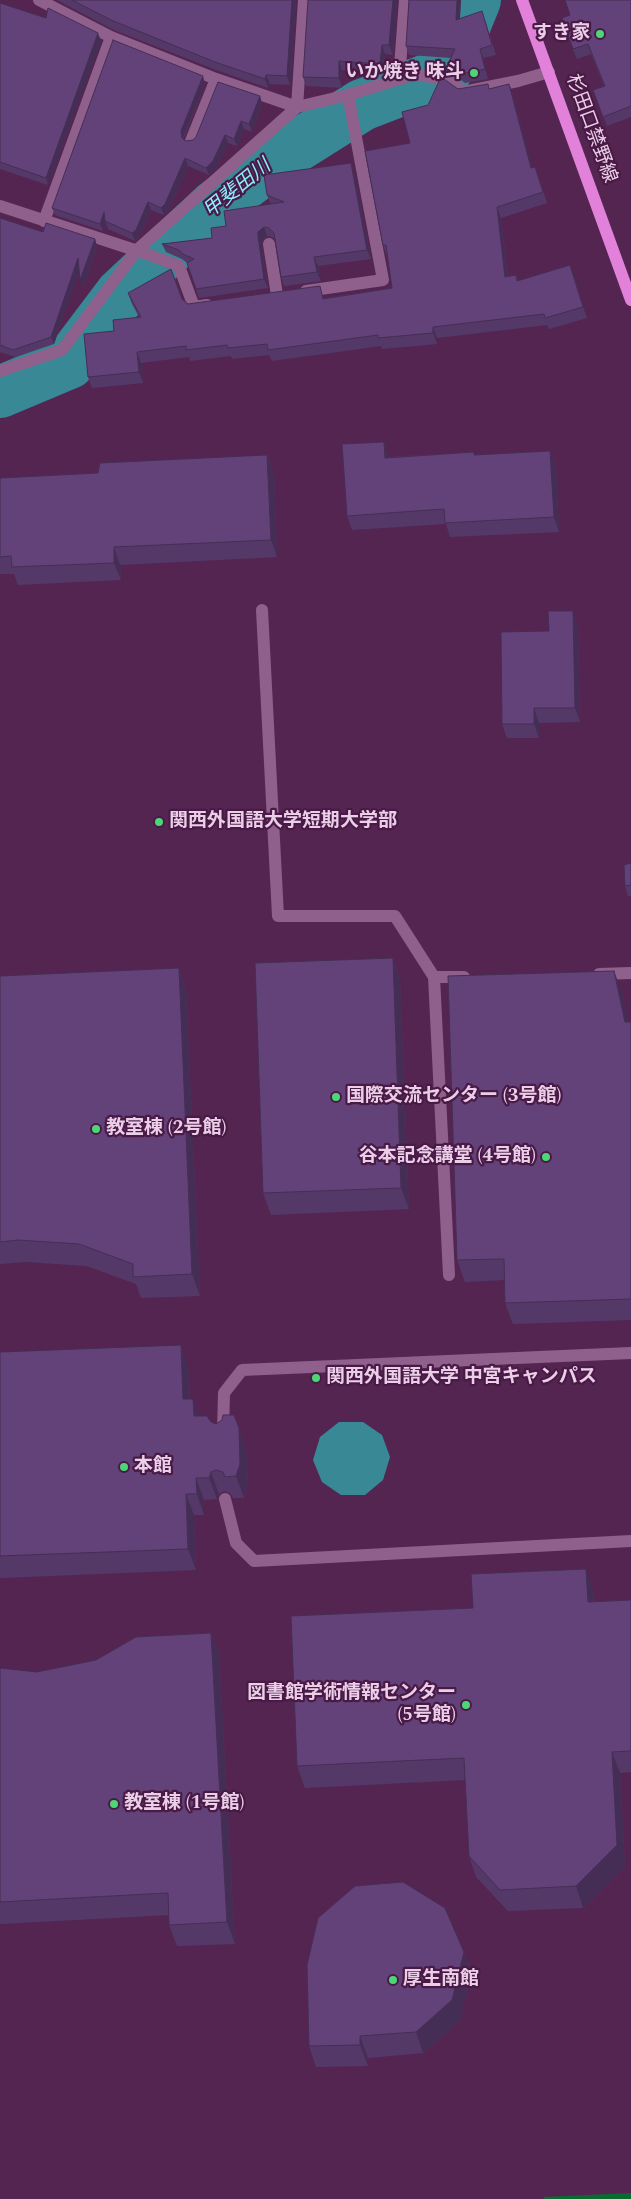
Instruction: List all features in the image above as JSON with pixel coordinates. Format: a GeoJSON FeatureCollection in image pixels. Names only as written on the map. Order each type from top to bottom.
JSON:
{"type":"FeatureCollection","features":[{"type":"Feature","properties":{"kind":"main road","name":"杉田口禁野線"},"geometry":{"type":"LineString","coordinates":[[522,0],[631,300]]}},
{"type":"Feature","properties":{"kind":"street"},"geometry":{"type":"LineString","coordinates":[[39,0],[111,36],[216,79],[297,107]]}},
{"type":"Feature","properties":{"kind":"street"},"geometry":{"type":"LineString","coordinates":[[297,107],[304,0]]}},
{"type":"Feature","properties":{"kind":"street"},"geometry":{"type":"LineString","coordinates":[[400,80],[405,0]]}},
{"type":"Feature","properties":{"kind":"street"},"geometry":{"type":"LineString","coordinates":[[44,221],[111,36]]}},
{"type":"Feature","properties":{"kind":"street"},"geometry":{"type":"LineString","coordinates":[[0,371],[62,350],[140,251],[297,107],[349,96],[414,74],[448,80],[463,92],[518,81],[549,72]]}},
{"type":"Feature","properties":{"kind":"street"},"geometry":{"type":"LineString","coordinates":[[191,141],[216,79]]}},
{"type":"Feature","properties":{"kind":"street"},"geometry":{"type":"LineString","coordinates":[[269,244],[282,294],[383,280],[349,96]]}},
{"type":"Feature","properties":{"kind":"street"},"geometry":{"type":"LineString","coordinates":[[0,206],[140,251],[179,266],[194,307],[222,303]]}},
{"type":"Feature","properties":{"kind":"street"},"geometry":{"type":"LineString","coordinates":[[262,610],[278,916],[395,916],[434,977],[449,1275]]}},
{"type":"Feature","properties":{"kind":"street"},"geometry":{"type":"LineString","coordinates":[[582,974],[631,973]]}},
{"type":"Feature","properties":{"kind":"street"},"geometry":{"type":"LineString","coordinates":[[434,977],[473,976]]}},
{"type":"Feature","properties":{"kind":"street"},"geometry":{"type":"LineString","coordinates":[[223,1437],[224,1393],[242,1370],[631,1353]]}},
{"type":"Feature","properties":{"kind":"street"},"geometry":{"type":"LineString","coordinates":[[225,1498],[236,1544],[254,1561],[631,1541]]}},
{"type":"Feature","properties":{"kind":"green space"},"geometry":{"type":"Polygon","coordinates":[[[631,2193],[631,2199],[544,2199],[544,2197],[631,2193]]]}},
{"type":"Feature","properties":{"kind":"shaded area"},"geometry":{"type":"Polygon","coordinates":[[[339,1422],[363,1422],[382,1435],[390,1457],[383,1480],[365,1495],[341,1495],[322,1482],[313,1460],[320,1437],[339,1422]]]}},
{"type":"Feature","properties":{"kind":"building"},"geometry":{"type":"Polygon","coordinates":[[[72,0],[292,0],[287,76],[266,75],[265,79],[215,62],[111,20],[72,0]]]}},
{"type":"Feature","properties":{"kind":"building"},"geometry":{"type":"Polygon","coordinates":[[[308,0],[393,0],[389,45],[382,45],[380,64],[339,61],[339,78],[303,77],[308,0]]]}},
{"type":"Feature","properties":{"kind":"building"},"geometry":{"type":"Polygon","coordinates":[[[409,0],[457,0],[456,20],[482,11],[492,45],[480,49],[485,69],[462,74],[448,64],[455,49],[406,46],[409,0]]]}},
{"type":"Feature","properties":{"kind":"building"},"geometry":{"type":"Polygon","coordinates":[[[565,0],[631,0],[631,106],[603,117],[593,90],[605,86],[588,44],[573,49],[562,18],[570,15],[565,0]]]}},
{"type":"Feature","properties":{"kind":"building"},"geometry":{"type":"Polygon","coordinates":[[[0,3],[46,18],[48,8],[98,33],[46,178],[0,162],[0,3]]]}},
{"type":"Feature","properties":{"kind":"building"},"geometry":{"type":"Polygon","coordinates":[[[113,40],[203,76],[181,131],[182,138],[186,141],[193,140],[196,137],[218,82],[260,96],[249,124],[241,121],[234,139],[225,135],[213,161],[206,168],[185,158],[165,204],[161,208],[148,202],[136,230],[132,233],[105,221],[104,212],[100,224],[52,208],[113,40]]]}},
{"type":"Feature","properties":{"kind":"building"},"geometry":{"type":"Polygon","coordinates":[[[441,77],[458,89],[488,84],[489,89],[509,84],[531,168],[535,167],[543,192],[497,207],[505,277],[516,275],[517,281],[570,265],[583,307],[545,318],[544,314],[433,327],[433,333],[378,338],[378,335],[268,350],[267,344],[228,348],[227,345],[186,350],[186,346],[137,352],[139,372],[88,377],[84,334],[114,331],[113,320],[141,317],[128,293],[171,269],[182,299],[188,304],[320,286],[323,299],[392,288],[386,245],[383,245],[365,151],[410,143],[402,112],[428,105],[441,77]]]}},
{"type":"Feature","properties":{"kind":"building"},"geometry":{"type":"Polygon","coordinates":[[[351,163],[367,250],[314,257],[317,272],[281,277],[274,233],[269,228],[264,227],[258,232],[258,236],[264,279],[196,289],[187,263],[194,259],[179,250],[162,244],[212,238],[211,228],[226,226],[224,211],[284,202],[267,195],[264,175],[351,163]]]}},
{"type":"Feature","properties":{"kind":"building"},"geometry":{"type":"Polygon","coordinates":[[[0,218],[43,232],[46,223],[95,239],[80,280],[78,258],[51,337],[13,350],[0,345],[0,218]]]}},
{"type":"Feature","properties":{"kind":"building"},"geometry":{"type":"Polygon","coordinates":[[[384,442],[385,458],[474,452],[474,455],[550,451],[554,517],[445,523],[444,509],[347,516],[342,444],[384,442]]]}},
{"type":"Feature","properties":{"kind":"building"},"geometry":{"type":"Polygon","coordinates":[[[267,455],[271,540],[114,547],[114,563],[12,567],[11,556],[0,557],[0,478],[98,473],[100,463],[267,455]]]}},
{"type":"Feature","properties":{"kind":"building"},"geometry":{"type":"Polygon","coordinates":[[[548,611],[573,611],[575,708],[534,708],[534,724],[502,724],[501,632],[549,631],[548,611]]]}},
{"type":"Feature","properties":{"kind":"building"},"geometry":{"type":"Polygon","coordinates":[[[631,863],[631,885],[625,886],[624,865],[631,863]]]}},
{"type":"Feature","properties":{"kind":"building","name":"国際交流センター (3号館)"},"geometry":{"type":"Polygon","coordinates":[[[393,958],[401,1188],[263,1193],[255,963],[393,958]]]}},
{"type":"Feature","properties":{"kind":"building","name":"教室棟 (2号館)"},"geometry":{"type":"Polygon","coordinates":[[[179,968],[192,1274],[133,1277],[133,1264],[79,1244],[18,1240],[0,1242],[0,976],[179,968]]]}},
{"type":"Feature","properties":{"kind":"building","name":"谷本記念講堂 (4号館)"},"geometry":{"type":"Polygon","coordinates":[[[614,971],[625,1022],[631,1022],[631,1299],[505,1303],[504,1259],[457,1260],[448,976],[614,971]]]}},
{"type":"Feature","properties":{"kind":"building","name":"本館"},"geometry":{"type":"Polygon","coordinates":[[[181,1345],[183,1399],[193,1399],[194,1416],[207,1416],[211,1422],[216,1424],[222,1420],[223,1415],[234,1415],[239,1428],[240,1464],[236,1476],[225,1477],[223,1472],[216,1470],[211,1472],[209,1478],[196,1478],[197,1494],[186,1494],[188,1549],[0,1556],[0,1352],[181,1345]]]}},
{"type":"Feature","properties":{"kind":"building","name":"図書館学術情報センター (5号館)"},"geometry":{"type":"Polygon","coordinates":[[[586,1569],[588,1602],[631,1600],[631,1751],[612,1752],[617,1845],[576,1886],[500,1890],[469,1856],[464,1758],[297,1766],[291,1616],[473,1608],[471,1574],[586,1569]]]}},
{"type":"Feature","properties":{"kind":"building","name":"教室棟 (1号館)"},"geometry":{"type":"Polygon","coordinates":[[[211,1633],[227,1922],[169,1925],[168,1893],[0,1902],[0,1668],[37,1672],[96,1660],[136,1637],[211,1633]]]}},
{"type":"Feature","properties":{"kind":"building","name":"厚生南館"},"geometry":{"type":"Polygon","coordinates":[[[403,1882],[445,1908],[464,1952],[452,2000],[416,2032],[360,2036],[360,2045],[309,2046],[307,1965],[318,1918],[355,1886],[403,1882]]]}},
{"type":"Feature","properties":{"kind":"waterway","name":"甲斐田川"},"geometry":{"type":"LineString","coordinates":[[0,392],[69,363],[121,294],[215,206],[284,154],[362,105],[445,73],[475,0]]}},
{"type":"Feature","properties":{"kind":"place","name":"すき家"},"geometry":{"type":"Point","coordinates":[600,34]}},
{"type":"Feature","properties":{"kind":"place","name":"いか焼き 味斗"},"geometry":{"type":"Point","coordinates":[474,73]}},
{"type":"Feature","properties":{"kind":"place","name":"関西外国語大学短期大学部"},"geometry":{"type":"Point","coordinates":[159,822]}},
{"type":"Feature","properties":{"kind":"place","name":"国際交流センター (3号館)"},"geometry":{"type":"Point","coordinates":[336,1097]}},
{"type":"Feature","properties":{"kind":"place","name":"教室棟 (2号館)"},"geometry":{"type":"Point","coordinates":[96,1129]}},
{"type":"Feature","properties":{"kind":"place","name":"谷本記念講堂 (4号館)"},"geometry":{"type":"Point","coordinates":[546,1157]}},
{"type":"Feature","properties":{"kind":"place","name":"関西外国語大学 中宮キャンパス"},"geometry":{"type":"Point","coordinates":[316,1378]}},
{"type":"Feature","properties":{"kind":"place","name":"本館"},"geometry":{"type":"Point","coordinates":[124,1467]}},
{"type":"Feature","properties":{"kind":"place","name":"図書館学術情報センター (5号館)"},"geometry":{"type":"Point","coordinates":[466,1705]}},
{"type":"Feature","properties":{"kind":"place","name":"教室棟 (1号館)"},"geometry":{"type":"Point","coordinates":[114,1804]}},
{"type":"Feature","properties":{"kind":"place","name":"厚生南館"},"geometry":{"type":"Point","coordinates":[393,1980]}}]}
